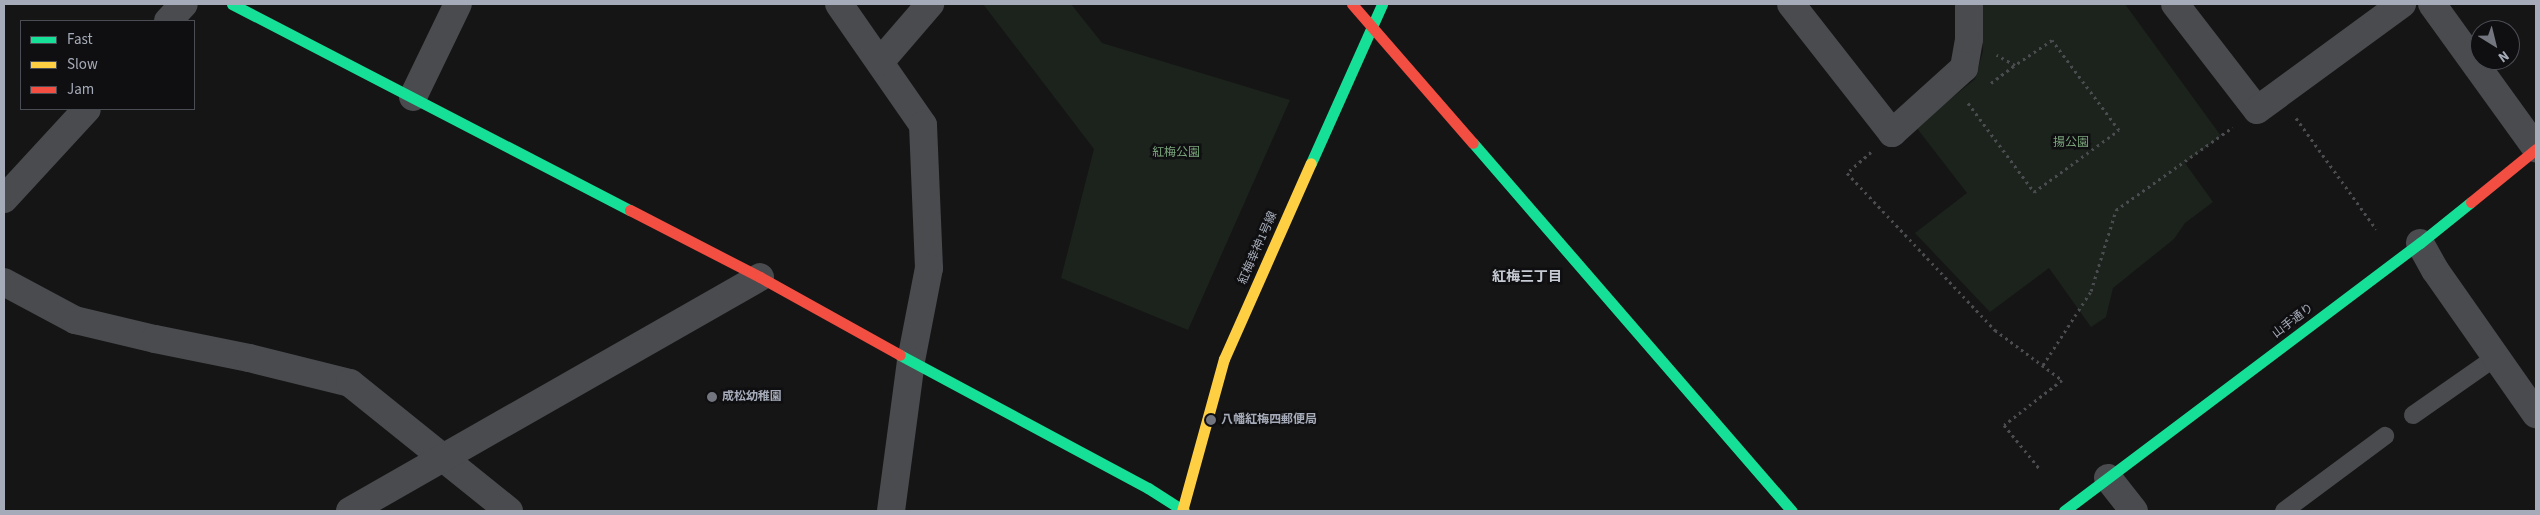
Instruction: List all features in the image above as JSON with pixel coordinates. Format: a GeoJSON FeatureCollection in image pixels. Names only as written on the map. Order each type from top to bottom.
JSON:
{"type":"FeatureCollection","features":[{"type":"Feature","properties":{"kind":"street"},"geometry":{"type":"LineString","coordinates":[[169,20],[184,4]]}},
{"type":"Feature","properties":{"kind":"street"},"geometry":{"type":"LineString","coordinates":[[232,4],[760,277],[911,361],[1148,488],[1183,511]]}},
{"type":"Feature","properties":{"kind":"street"},"geometry":{"type":"LineString","coordinates":[[412,97],[458,4]]}},
{"type":"Feature","properties":{"kind":"street"},"geometry":{"type":"LineString","coordinates":[[839,4],[923,125],[929,268],[911,361],[891,511]]}},
{"type":"Feature","properties":{"kind":"street"},"geometry":{"type":"LineString","coordinates":[[880,62],[930,4]]}},
{"type":"Feature","properties":{"kind":"street"},"geometry":{"type":"LineString","coordinates":[[1352,4],[1792,511]]}},
{"type":"Feature","properties":{"kind":"street","name":"紅梅幸神1号線"},"geometry":{"type":"LineString","coordinates":[[1183,511],[1224,359],[1382,4]]}},
{"type":"Feature","properties":{"kind":"street"},"geometry":{"type":"LineString","coordinates":[[1791,4],[1892,133],[1964,68],[1969,39],[1969,4]]}},
{"type":"Feature","properties":{"kind":"street"},"geometry":{"type":"LineString","coordinates":[[2174,4],[2257,110],[2402,4]]}},
{"type":"Feature","properties":{"kind":"street"},"geometry":{"type":"LineString","coordinates":[[2432,4],[2536,148]]}},
{"type":"Feature","properties":{"kind":"street"},"geometry":{"type":"LineString","coordinates":[[4,199],[86,110]]}},
{"type":"Feature","properties":{"kind":"street","name":"山手通り"},"geometry":{"type":"LineString","coordinates":[[2064,511],[2420,242],[2536,148]]}},
{"type":"Feature","properties":{"kind":"street"},"geometry":{"type":"LineString","coordinates":[[2420,242],[2435,270],[2536,414]]}},
{"type":"Feature","properties":{"kind":"street"},"geometry":{"type":"LineString","coordinates":[[350,511],[445,459],[760,277]]}},
{"type":"Feature","properties":{"kind":"street"},"geometry":{"type":"LineString","coordinates":[[4,282],[75,320],[248,358],[350,383],[509,511]]}},
{"type":"Feature","properties":{"kind":"street"},"geometry":{"type":"LineString","coordinates":[[2108,478],[2134,511]]}},
{"type":"Feature","properties":{"kind":"lane"},"geometry":{"type":"LineString","coordinates":[[2413,415],[2496,357]]}},
{"type":"Feature","properties":{"kind":"lane"},"geometry":{"type":"LineString","coordinates":[[2284,511],[2385,436]]}},
{"type":"Feature","properties":{"kind":"path"},"geometry":{"type":"LineString","coordinates":[[1969,39],[2015,66]]}},
{"type":"Feature","properties":{"kind":"path"},"geometry":{"type":"LineString","coordinates":[[1973,96],[1966,101],[2034,192],[2119,130],[2052,40],[1987,86]]}},
{"type":"Feature","properties":{"kind":"path"},"geometry":{"type":"LineString","coordinates":[[2280,95],[2376,229]]}},
{"type":"Feature","properties":{"kind":"path"},"geometry":{"type":"LineString","coordinates":[[2043,365],[2091,291],[2116,210],[2257,110]]}},
{"type":"Feature","properties":{"kind":"path"},"geometry":{"type":"LineString","coordinates":[[1892,133],[1847,173],[1996,330],[2062,380],[2004,425],[2039,468]]}},
{"type":"Feature","properties":{"kind":"green space","name":"紅梅公園"},"geometry":{"type":"Polygon","coordinates":[[[983,4],[1071,4],[1102,43],[1290,100],[1188,330],[1061,278],[1094,149],[983,4]]]}},
{"type":"Feature","properties":{"kind":"green space","name":"揚公園"},"geometry":{"type":"Polygon","coordinates":[[[1983,4],[2125,4],[2221,136],[2185,163],[2213,202],[2185,223],[2174,239],[2113,288],[2106,317],[2091,327],[2049,268],[1990,312],[1915,233],[1967,193],[1916,127],[1975,79],[1983,51],[1980,18],[1983,4]]]}},
{"type":"Feature","properties":{"kind":"traffic: fast"},"geometry":{"type":"LineString","coordinates":[[232,4],[630,210]]}},
{"type":"Feature","properties":{"kind":"traffic: fast"},"geometry":{"type":"LineString","coordinates":[[1311,163],[1382,4]]}},
{"type":"Feature","properties":{"kind":"traffic: fast"},"geometry":{"type":"LineString","coordinates":[[1473,143],[1792,511]]}},
{"type":"Feature","properties":{"kind":"traffic: fast"},"geometry":{"type":"LineString","coordinates":[[2064,511],[2420,243],[2471,202]]}},
{"type":"Feature","properties":{"kind":"traffic: fast"},"geometry":{"type":"LineString","coordinates":[[900,355],[1148,488],[1184,511]]}},
{"type":"Feature","properties":{"kind":"traffic: slow"},"geometry":{"type":"LineString","coordinates":[[1182,511],[1224,359],[1311,163]]}},
{"type":"Feature","properties":{"kind":"traffic: jam"},"geometry":{"type":"LineString","coordinates":[[1352,4],[1473,143]]}},
{"type":"Feature","properties":{"kind":"traffic: jam"},"geometry":{"type":"LineString","coordinates":[[2471,202],[2536,149]]}},
{"type":"Feature","properties":{"kind":"traffic: jam"},"geometry":{"type":"LineString","coordinates":[[630,210],[760,277],[900,355]]}},
{"type":"Feature","properties":{"kind":"place","name":"成松幼稚園"},"geometry":{"type":"Point","coordinates":[712,397]}},
{"type":"Feature","properties":{"kind":"place","name":"八幡紅梅四郵便局"},"geometry":{"type":"Point","coordinates":[1211,420]}},
{"type":"Feature","properties":{"kind":"district","name":"紅梅三丁目"},"geometry":{"type":"Point","coordinates":[1527,277]}}]}
